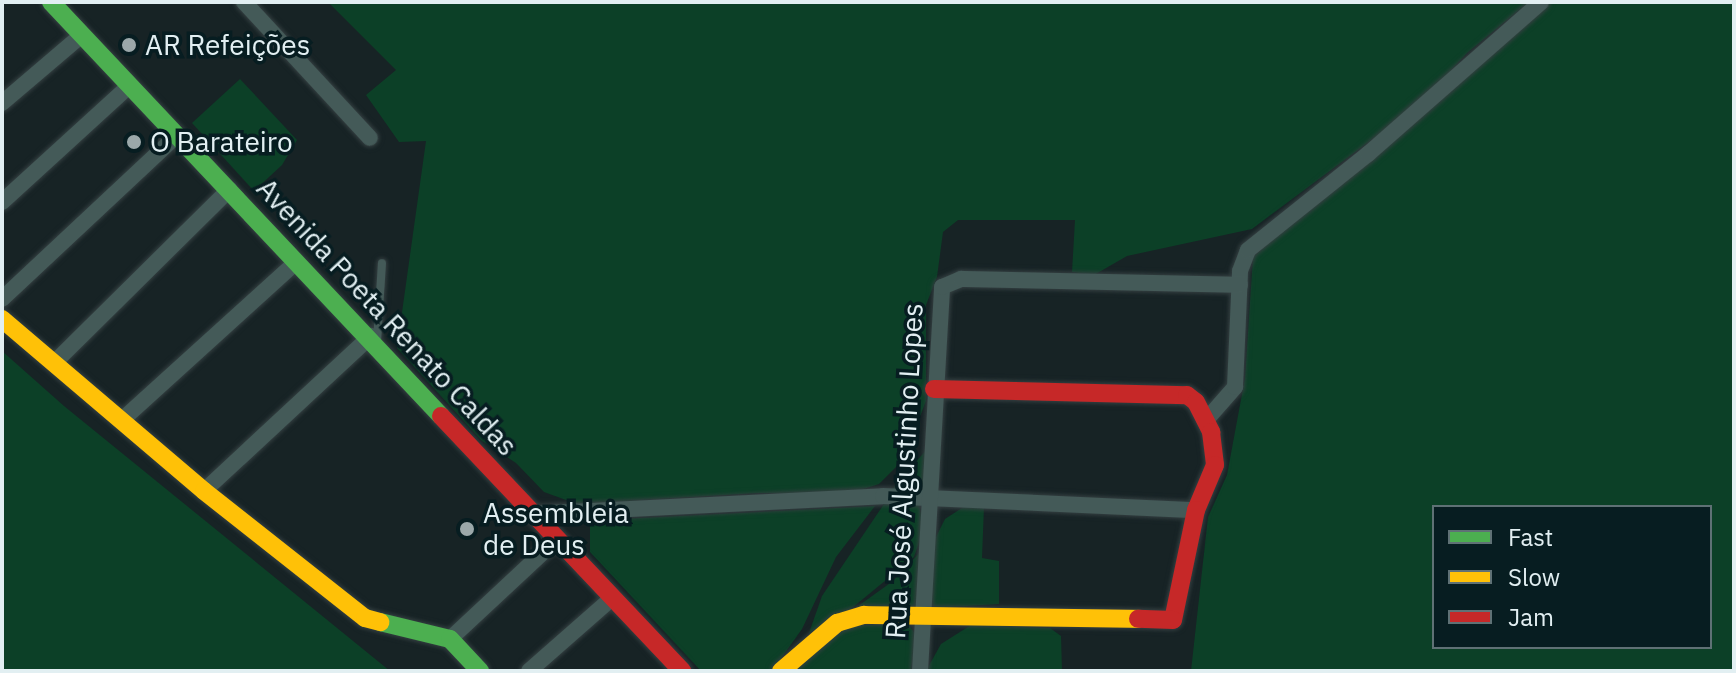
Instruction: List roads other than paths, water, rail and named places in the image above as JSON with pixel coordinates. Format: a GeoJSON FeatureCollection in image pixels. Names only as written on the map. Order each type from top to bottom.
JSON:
{"type":"FeatureCollection","features":[{"type":"Feature","properties":{"kind":"street","name":"Avenida Poeta Renato Caldas"},"geometry":{"type":"LineString","coordinates":[[51,2],[296,262],[374,340],[531,514],[612,598],[672,668]]}},
{"type":"Feature","properties":{"kind":"street"},"geometry":{"type":"LineString","coordinates":[[244,2],[370,138]]}},
{"type":"Feature","properties":{"kind":"street"},"geometry":{"type":"LineString","coordinates":[[1207,419],[1235,387],[1241,260],[1257,240],[1368,154],[1541,2]]}},
{"type":"Feature","properties":{"kind":"street"},"geometry":{"type":"LineString","coordinates":[[2,103],[82,35]]}},
{"type":"Feature","properties":{"kind":"street"},"geometry":{"type":"LineString","coordinates":[[2,202],[130,85]]}},
{"type":"Feature","properties":{"kind":"street"},"geometry":{"type":"LineString","coordinates":[[2,299],[177,135]]}},
{"type":"Feature","properties":{"kind":"street"},"geometry":{"type":"LineString","coordinates":[[54,363],[230,189]]}},
{"type":"Feature","properties":{"kind":"street"},"geometry":{"type":"LineString","coordinates":[[122,420],[296,262]]}},
{"type":"Feature","properties":{"kind":"street","name":"Rua José Algustinho Lopes"},"geometry":{"type":"LineString","coordinates":[[920,671],[938,295],[949,282],[1240,285]]}},
{"type":"Feature","properties":{"kind":"street"},"geometry":{"type":"LineString","coordinates":[[2,319],[204,491],[365,618],[450,639],[480,671]]}},
{"type":"Feature","properties":{"kind":"street"},"geometry":{"type":"LineString","coordinates":[[204,491],[374,340]]}},
{"type":"Feature","properties":{"kind":"street"},"geometry":{"type":"LineString","coordinates":[[781,671],[820,635],[849,617],[890,613],[923,617],[1173,620],[1196,510],[1215,465],[1207,419],[1187,395],[934,389]]}},
{"type":"Feature","properties":{"kind":"street"},"geometry":{"type":"LineString","coordinates":[[531,514],[929,497],[1196,510]]}},
{"type":"Feature","properties":{"kind":"street"},"geometry":{"type":"LineString","coordinates":[[450,639],[556,540]]}},
{"type":"Feature","properties":{"kind":"street"},"geometry":{"type":"LineString","coordinates":[[529,671],[612,598]]}},
{"type":"Feature","properties":{"kind":"lane"},"geometry":{"type":"LineString","coordinates":[[374,340],[382,263]]}},
{"type":"Feature","properties":{"kind":"place","name":"AR Refeições"},"geometry":{"type":"Point","coordinates":[129,45]}},
{"type":"Feature","properties":{"kind":"place","name":"O Barateiro"},"geometry":{"type":"Point","coordinates":[134,142]}},
{"type":"Feature","properties":{"kind":"place","name":"Assembleia de Deus"},"geometry":{"type":"Point","coordinates":[467,529]}}]}
